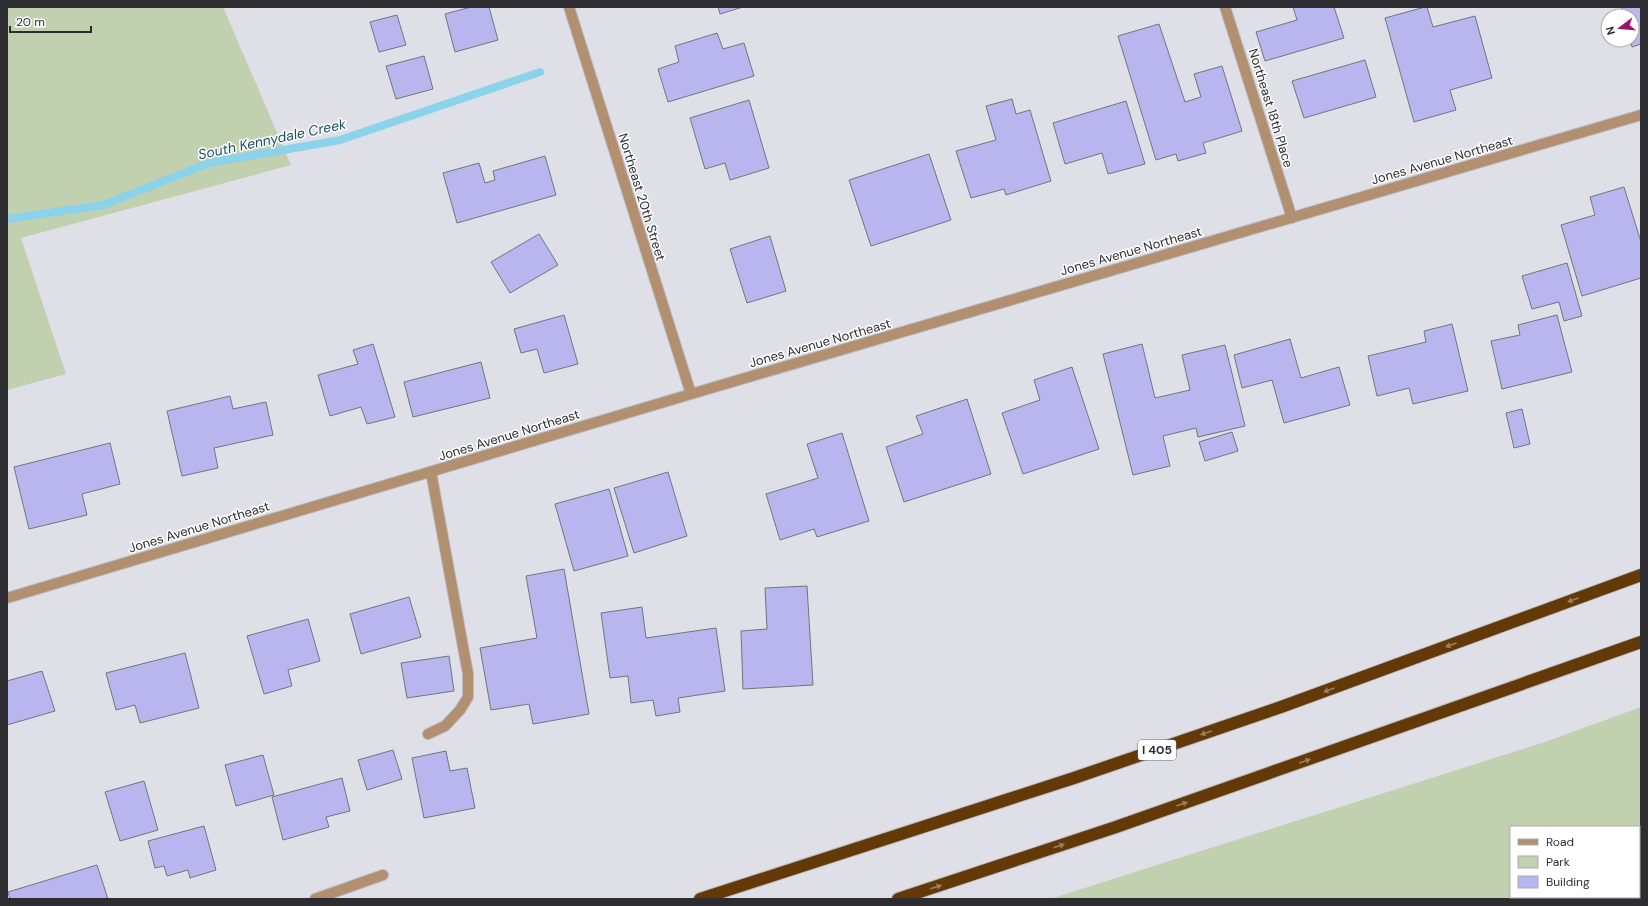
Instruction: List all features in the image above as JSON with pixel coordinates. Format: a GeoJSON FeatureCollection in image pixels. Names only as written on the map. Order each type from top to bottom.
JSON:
{"type":"FeatureCollection","features":[{"type":"Feature","properties":{"kind":"highway","name":"I 405"},"geometry":{"type":"LineString","coordinates":[[700,899],[1074,778],[1281,707],[1610,586],[1641,573]]}},
{"type":"Feature","properties":{"kind":"highway"},"geometry":{"type":"LineString","coordinates":[[898,899],[1116,827],[1504,692],[1641,642]]}},
{"type":"Feature","properties":{"kind":"street","name":"Northeast 20th Street"},"geometry":{"type":"LineString","coordinates":[[569,7],[691,394]]}},
{"type":"Feature","properties":{"kind":"street","name":"Northeast 18th Place"},"geometry":{"type":"LineString","coordinates":[[1225,7],[1292,218]]}},
{"type":"Feature","properties":{"kind":"street","name":"Jones Avenue Northeast"},"geometry":{"type":"LineString","coordinates":[[7,598],[691,394],[1641,115]]}},
{"type":"Feature","properties":{"kind":"street"},"geometry":{"type":"LineString","coordinates":[[428,734],[445,726],[460,710],[468,697],[465,660],[431,472]]}},
{"type":"Feature","properties":{"kind":"street"},"geometry":{"type":"LineString","coordinates":[[315,899],[383,875]]}},
{"type":"Feature","properties":{"kind":"green space"},"geometry":{"type":"Polygon","coordinates":[[[7,7],[223,7],[291,165],[21,238],[66,374],[7,390],[7,7]]]}},
{"type":"Feature","properties":{"kind":"green space"},"geometry":{"type":"Polygon","coordinates":[[[1641,707],[1641,899],[1050,899],[1545,742],[1641,707]]]}},
{"type":"Feature","properties":{"kind":"building"},"geometry":{"type":"Polygon","coordinates":[[[471,7],[489,7],[498,40],[455,52],[445,14],[471,7]]]}},
{"type":"Feature","properties":{"kind":"building"},"geometry":{"type":"Polygon","coordinates":[[[718,7],[743,7],[720,14],[718,7]]]}},
{"type":"Feature","properties":{"kind":"building"},"geometry":{"type":"Polygon","coordinates":[[[1293,7],[1334,7],[1344,38],[1265,61],[1256,32],[1297,20],[1293,7]]]}},
{"type":"Feature","properties":{"kind":"building"},"geometry":{"type":"Polygon","coordinates":[[[1427,7],[1433,27],[1475,16],[1492,78],[1450,90],[1456,110],[1414,122],[1385,18],[1427,7]]]}},
{"type":"Feature","properties":{"kind":"building"},"geometry":{"type":"Polygon","coordinates":[[[1641,7],[1641,44],[1640,8],[1621,8],[1641,7]]]}},
{"type":"Feature","properties":{"kind":"building"},"geometry":{"type":"Polygon","coordinates":[[[397,15],[406,45],[379,52],[370,22],[397,15]]]}},
{"type":"Feature","properties":{"kind":"building"},"geometry":{"type":"Polygon","coordinates":[[[1159,24],[1185,102],[1201,97],[1194,74],[1222,66],[1242,131],[1203,143],[1206,153],[1178,161],[1176,154],[1156,160],[1118,36],[1159,24]]]}},
{"type":"Feature","properties":{"kind":"building"},"geometry":{"type":"Polygon","coordinates":[[[717,33],[723,49],[744,43],[754,76],[668,102],[658,69],[679,62],[675,46],[717,33]]]}},
{"type":"Feature","properties":{"kind":"building"},"geometry":{"type":"Polygon","coordinates":[[[424,56],[433,89],[396,99],[386,66],[424,56]]]}},
{"type":"Feature","properties":{"kind":"building"},"geometry":{"type":"Polygon","coordinates":[[[1365,60],[1376,97],[1304,118],[1292,81],[1365,60]]]}},
{"type":"Feature","properties":{"kind":"building"},"geometry":{"type":"Polygon","coordinates":[[[1012,99],[1016,114],[1030,110],[1051,181],[1006,195],[1004,189],[971,198],[956,151],[996,140],[986,106],[1012,99]]]}},
{"type":"Feature","properties":{"kind":"building"},"geometry":{"type":"Polygon","coordinates":[[[749,100],[769,168],[730,180],[725,163],[705,169],[690,118],[749,100]]]}},
{"type":"Feature","properties":{"kind":"building"},"geometry":{"type":"Polygon","coordinates":[[[1126,101],[1145,164],[1108,174],[1102,153],[1065,164],[1053,123],[1126,101]]]}},
{"type":"Feature","properties":{"kind":"building"},"geometry":{"type":"Polygon","coordinates":[[[929,154],[951,220],[871,246],[849,180],[929,154]]]}},
{"type":"Feature","properties":{"kind":"building"},"geometry":{"type":"Polygon","coordinates":[[[545,156],[556,195],[457,223],[443,173],[479,163],[485,183],[495,180],[493,171],[545,156]]]}},
{"type":"Feature","properties":{"kind":"building"},"geometry":{"type":"Polygon","coordinates":[[[1624,187],[1641,242],[1641,278],[1582,296],[1561,225],[1595,215],[1590,197],[1624,187]]]}},
{"type":"Feature","properties":{"kind":"building"},"geometry":{"type":"Polygon","coordinates":[[[539,234],[558,265],[510,293],[491,262],[539,234]]]}},
{"type":"Feature","properties":{"kind":"building"},"geometry":{"type":"Polygon","coordinates":[[[770,236],[786,291],[747,303],[730,249],[770,236]]]}},
{"type":"Feature","properties":{"kind":"building"},"geometry":{"type":"Polygon","coordinates":[[[1567,263],[1582,316],[1564,321],[1559,302],[1532,309],[1522,276],[1567,263]]]}},
{"type":"Feature","properties":{"kind":"building"},"geometry":{"type":"Polygon","coordinates":[[[564,315],[578,364],[544,373],[537,349],[521,353],[514,329],[564,315]]]}},
{"type":"Feature","properties":{"kind":"building"},"geometry":{"type":"Polygon","coordinates":[[[1557,315],[1572,372],[1502,389],[1491,341],[1520,335],[1518,325],[1557,315]]]}},
{"type":"Feature","properties":{"kind":"building"},"geometry":{"type":"Polygon","coordinates":[[[1452,324],[1468,391],[1413,404],[1409,388],[1377,396],[1368,356],[1426,342],[1424,331],[1452,324]]]}},
{"type":"Feature","properties":{"kind":"building"},"geometry":{"type":"Polygon","coordinates":[[[1290,339],[1301,378],[1339,367],[1350,405],[1284,423],[1272,380],[1242,388],[1234,355],[1290,339]]]}},
{"type":"Feature","properties":{"kind":"building"},"geometry":{"type":"Polygon","coordinates":[[[373,344],[395,417],[367,424],[361,407],[330,416],[318,375],[358,364],[353,350],[373,344]]]}},
{"type":"Feature","properties":{"kind":"building"},"geometry":{"type":"Polygon","coordinates":[[[1142,344],[1155,398],[1190,390],[1182,355],[1225,345],[1245,426],[1198,437],[1196,428],[1163,436],[1170,466],[1133,475],[1103,354],[1142,344]]]}},
{"type":"Feature","properties":{"kind":"building"},"geometry":{"type":"Polygon","coordinates":[[[481,362],[490,398],[413,417],[404,382],[481,362]]]}},
{"type":"Feature","properties":{"kind":"building"},"geometry":{"type":"Polygon","coordinates":[[[1072,367],[1099,449],[1023,474],[1002,413],[1040,400],[1034,380],[1072,367]]]}},
{"type":"Feature","properties":{"kind":"building"},"geometry":{"type":"Polygon","coordinates":[[[230,396],[233,409],[266,402],[273,435],[214,448],[218,468],[182,476],[167,411],[230,396]]]}},
{"type":"Feature","properties":{"kind":"building"},"geometry":{"type":"Polygon","coordinates":[[[967,399],[991,474],[904,502],[886,447],[923,434],[916,416],[967,399]]]}},
{"type":"Feature","properties":{"kind":"building"},"geometry":{"type":"Polygon","coordinates":[[[1522,409],[1530,444],[1514,448],[1506,413],[1522,409]]]}},
{"type":"Feature","properties":{"kind":"building"},"geometry":{"type":"Polygon","coordinates":[[[1232,432],[1238,451],[1205,461],[1199,442],[1232,432]]]}},
{"type":"Feature","properties":{"kind":"building"},"geometry":{"type":"Polygon","coordinates":[[[842,433],[869,521],[817,537],[814,529],[780,540],[766,494],[818,478],[807,444],[842,433]]]}},
{"type":"Feature","properties":{"kind":"building"},"geometry":{"type":"Polygon","coordinates":[[[110,443],[120,484],[82,494],[87,515],[29,529],[14,467],[110,443]]]}},
{"type":"Feature","properties":{"kind":"building"},"geometry":{"type":"Polygon","coordinates":[[[668,472],[687,536],[634,553],[614,488],[668,472]]]}},
{"type":"Feature","properties":{"kind":"building"},"geometry":{"type":"Polygon","coordinates":[[[609,489],[628,556],[574,571],[555,504],[609,489]]]}},
{"type":"Feature","properties":{"kind":"building"},"geometry":{"type":"Polygon","coordinates":[[[564,569],[589,714],[533,724],[529,704],[491,710],[480,648],[537,638],[526,576],[564,569]]]}},
{"type":"Feature","properties":{"kind":"building"},"geometry":{"type":"Polygon","coordinates":[[[807,586],[813,685],[743,689],[741,631],[767,629],[765,588],[807,586]]]}},
{"type":"Feature","properties":{"kind":"building"},"geometry":{"type":"Polygon","coordinates":[[[409,597],[421,637],[361,654],[350,614],[409,597]]]}},
{"type":"Feature","properties":{"kind":"building"},"geometry":{"type":"Polygon","coordinates":[[[642,607],[646,638],[716,628],[725,691],[678,698],[680,712],[656,716],[653,700],[631,703],[628,676],[610,678],[601,613],[642,607]]]}},
{"type":"Feature","properties":{"kind":"building"},"geometry":{"type":"Polygon","coordinates":[[[308,619],[320,661],[288,670],[292,686],[264,694],[247,636],[308,619]]]}},
{"type":"Feature","properties":{"kind":"building"},"geometry":{"type":"Polygon","coordinates":[[[185,653],[199,708],[140,723],[135,705],[116,710],[106,673],[185,653]]]}},
{"type":"Feature","properties":{"kind":"building"},"geometry":{"type":"Polygon","coordinates":[[[449,656],[454,691],[407,698],[401,663],[449,656]]]}},
{"type":"Feature","properties":{"kind":"building"},"geometry":{"type":"Polygon","coordinates":[[[42,671],[55,711],[7,725],[7,681],[42,671]]]}},
{"type":"Feature","properties":{"kind":"building"},"geometry":{"type":"Polygon","coordinates":[[[393,750],[402,779],[367,790],[358,760],[393,750]]]}},
{"type":"Feature","properties":{"kind":"building"},"geometry":{"type":"Polygon","coordinates":[[[446,751],[450,771],[467,768],[475,808],[424,818],[412,758],[446,751]]]}},
{"type":"Feature","properties":{"kind":"building"},"geometry":{"type":"Polygon","coordinates":[[[263,755],[274,795],[236,806],[225,765],[263,755]]]}},
{"type":"Feature","properties":{"kind":"building"},"geometry":{"type":"Polygon","coordinates":[[[342,778],[350,811],[326,817],[329,827],[283,840],[272,797],[342,778]]]}},
{"type":"Feature","properties":{"kind":"building"},"geometry":{"type":"Polygon","coordinates":[[[144,781],[158,830],[120,841],[105,792],[144,781]]]}},
{"type":"Feature","properties":{"kind":"building"},"geometry":{"type":"Polygon","coordinates":[[[204,826],[216,870],[190,878],[188,870],[167,876],[164,866],[155,868],[148,841],[204,826]]]}},
{"type":"Feature","properties":{"kind":"building"},"geometry":{"type":"Polygon","coordinates":[[[97,865],[108,899],[10,899],[8,892],[97,865]]]}},
{"type":"Feature","properties":{"kind":"waterway","name":"South Kennydale Creek"},"geometry":{"type":"LineString","coordinates":[[7,219],[103,205],[209,163],[340,140],[540,72]]}},
{"type":"Feature","properties":{"kind":"waterway"},"geometry":{"type":"LineString","coordinates":[[1566,899],[1591,898]]}}]}
